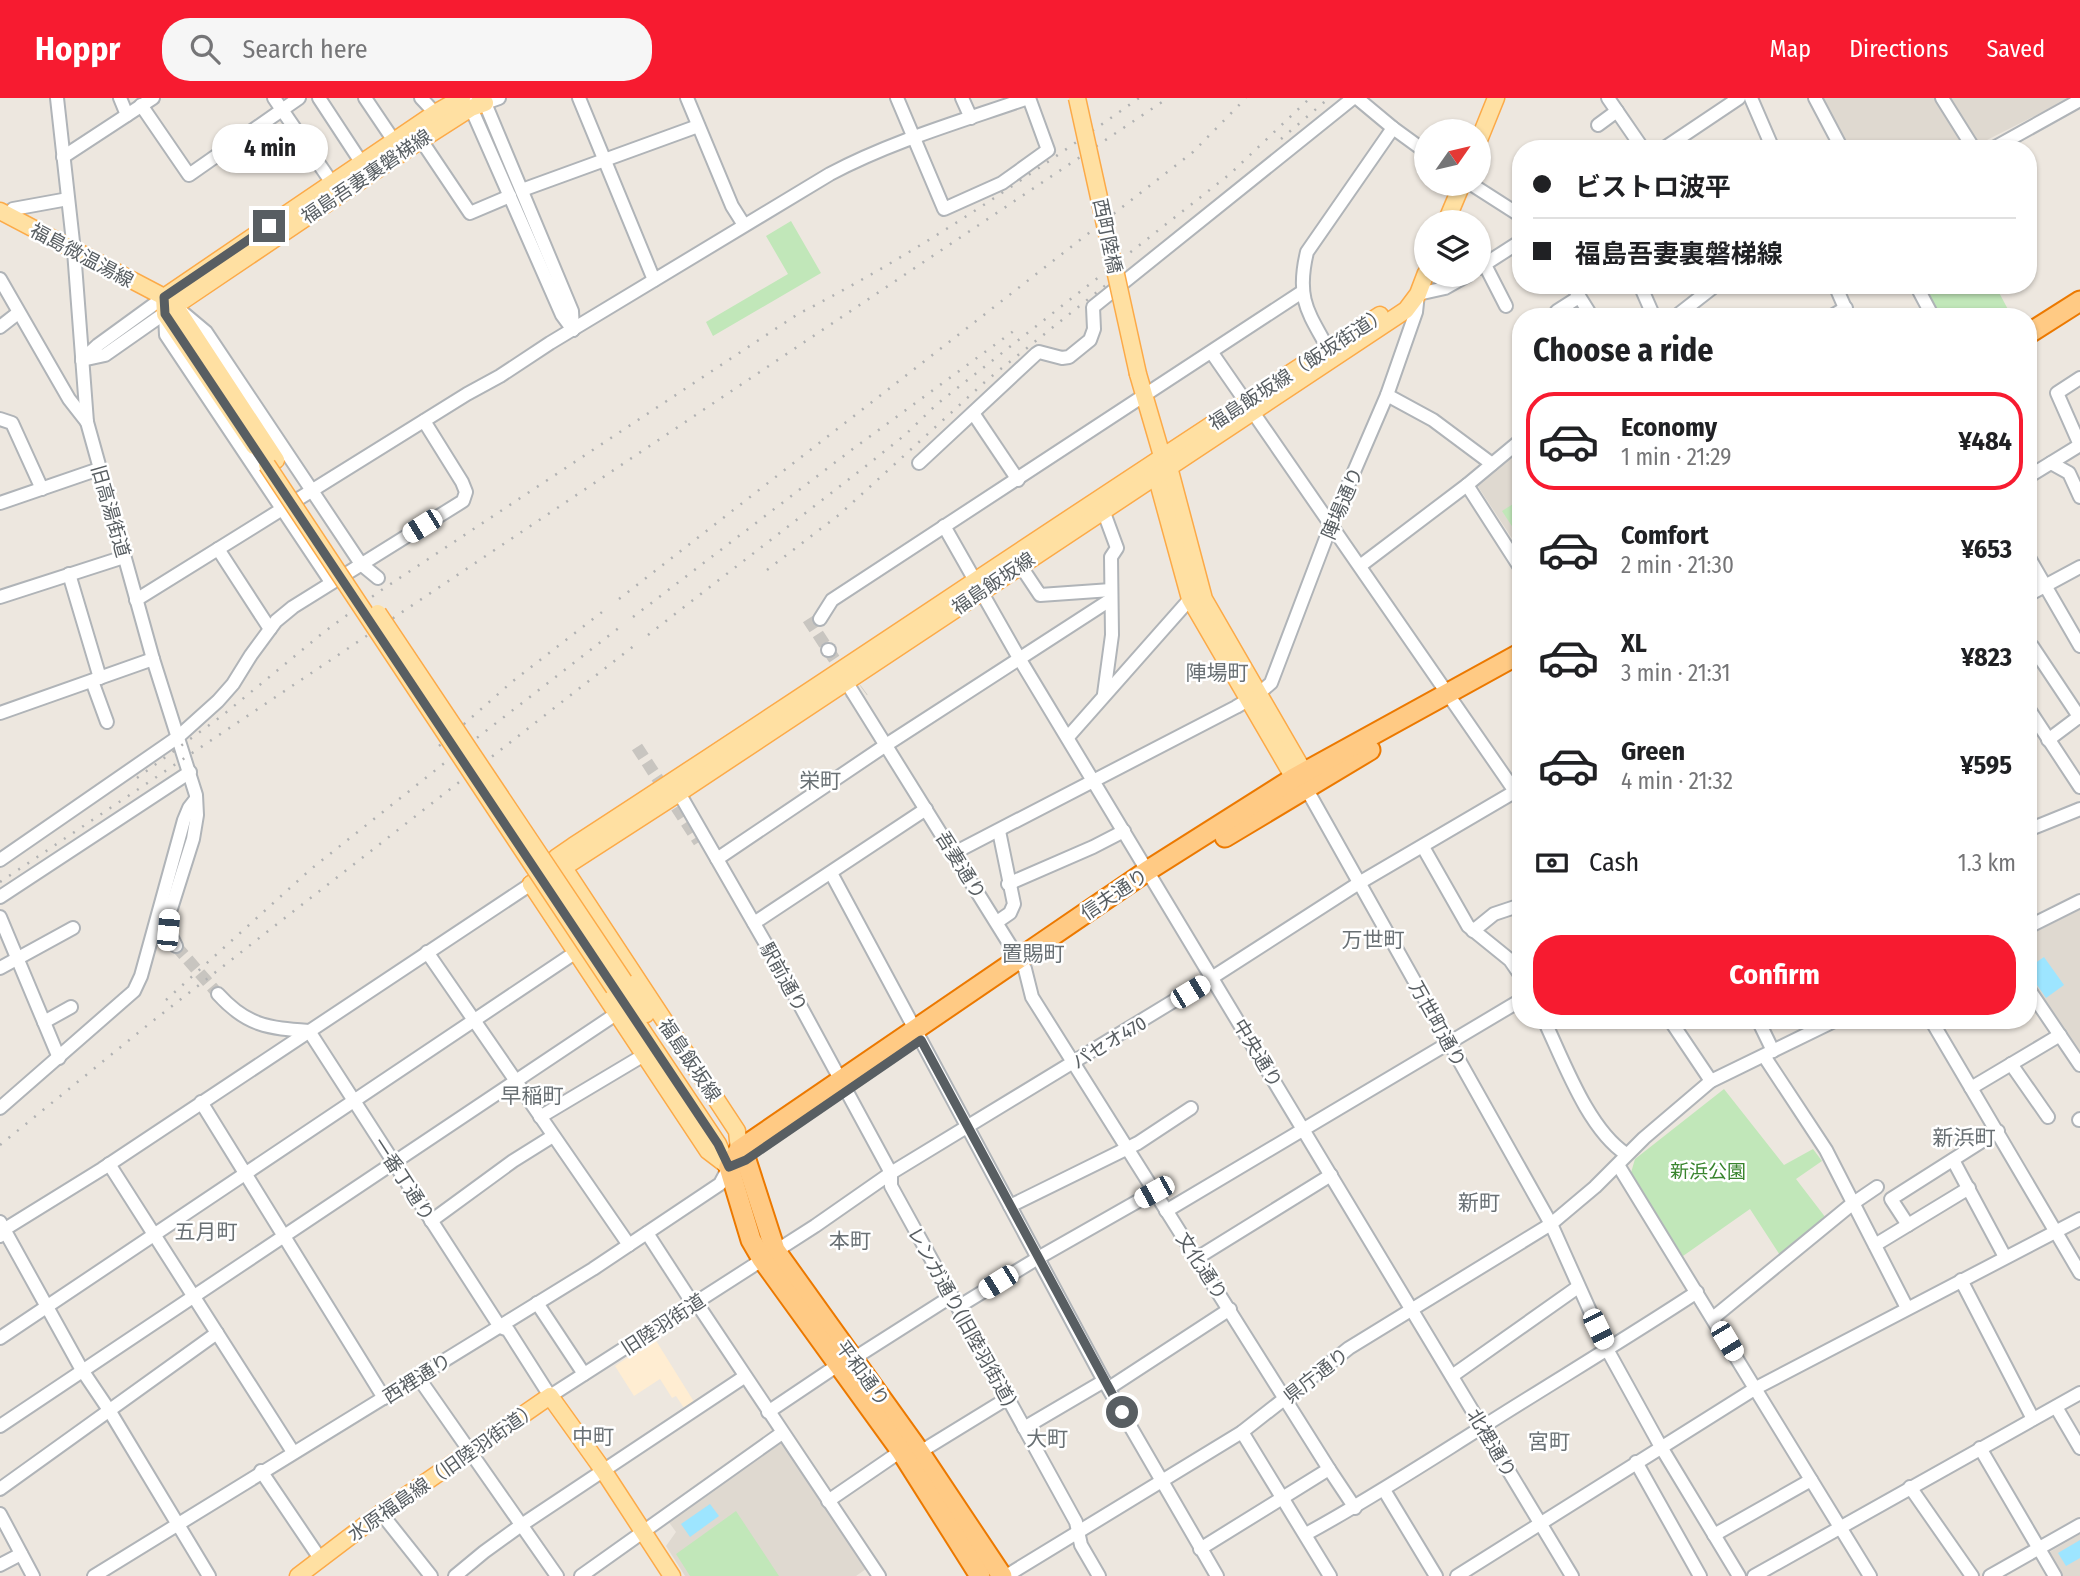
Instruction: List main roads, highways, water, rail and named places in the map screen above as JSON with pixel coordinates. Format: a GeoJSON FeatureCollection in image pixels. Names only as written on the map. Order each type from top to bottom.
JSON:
{"type":"FeatureCollection","features":[{"type":"Feature","properties":{"kind":"highway"},"geometry":{"type":"LineString","coordinates":[[2037,328],[2080,301]]}},
{"type":"Feature","properties":{"kind":"highway"},"geometry":{"type":"LineString","coordinates":[[2037,343],[2080,315]]}},
{"type":"Feature","properties":{"kind":"highway","name":"信夫通り"},"geometry":{"type":"LineString","coordinates":[[738,1159],[1151,876],[1301,779],[1512,658]]}},
{"type":"Feature","properties":{"kind":"highway","name":"信夫通り"},"geometry":{"type":"LineString","coordinates":[[1450,696],[1512,670]]}},
{"type":"Feature","properties":{"kind":"highway","name":"平和通り"},"geometry":{"type":"LineString","coordinates":[[738,1159],[751,1240],[768,1254],[1004,1576]]}},
{"type":"Feature","properties":{"kind":"highway","name":"平和通り"},"geometry":{"type":"LineString","coordinates":[[910,1451],[981,1576]]}},
{"type":"Feature","properties":{"kind":"main road","name":"西町陸橋"},"geometry":{"type":"LineString","coordinates":[[1077,98],[1138,374],[1162,466]]}},
{"type":"Feature","properties":{"kind":"main road"},"geometry":{"type":"LineString","coordinates":[[1488,119],[1496,98]]}},
{"type":"Feature","properties":{"kind":"main road","name":"福島吾妻裏磐梯線"},"geometry":{"type":"LineString","coordinates":[[168,306],[361,162],[435,113],[478,100]]}},
{"type":"Feature","properties":{"kind":"main road","name":"福島吾妻裏磐梯線"},"geometry":{"type":"LineString","coordinates":[[168,306],[478,100]]}},
{"type":"Feature","properties":{"kind":"main road","name":"福島微温湯線"},"geometry":{"type":"LineString","coordinates":[[3,213],[168,306]]}},
{"type":"Feature","properties":{"kind":"main road","name":"福島飯坂線（飯坂街道）"},"geometry":{"type":"LineString","coordinates":[[1162,466],[1331,354],[1418,293],[1420,287]]}},
{"type":"Feature","properties":{"kind":"main road"},"geometry":{"type":"LineString","coordinates":[[168,306],[738,1159]]}},
{"type":"Feature","properties":{"kind":"main road"},"geometry":{"type":"LineString","coordinates":[[1162,466],[1190,598],[1301,779]]}},
{"type":"Feature","properties":{"kind":"main road"},"geometry":{"type":"LineString","coordinates":[[1162,466],[1204,599],[1253,698]]}},
{"type":"Feature","properties":{"kind":"main road","name":"福島飯坂線"},"geometry":{"type":"LineString","coordinates":[[977,586],[1020,565],[1103,510],[1162,466]]}},
{"type":"Feature","properties":{"kind":"main road","name":"福島飯坂線"},"geometry":{"type":"LineString","coordinates":[[560,863],[737,1131],[738,1159],[708,1151],[531,884],[560,863],[977,586],[1162,466]]}},
{"type":"Feature","properties":{"kind":"main road","name":"水原福島線（旧陸羽街道）"},"geometry":{"type":"LineString","coordinates":[[298,1576],[381,1513],[550,1396],[603,1470],[672,1576]]}},
{"type":"Feature","properties":{"kind":"water"},"geometry":{"type":"Polygon","coordinates":[[[2044,957],[2064,985],[2046,998],[2037,985],[2037,962],[2044,957]]]}},
{"type":"Feature","properties":{"kind":"water"},"geometry":{"type":"Polygon","coordinates":[[[710,1504],[719,1516],[690,1537],[681,1524],[710,1504]]]}},
{"type":"Feature","properties":{"kind":"water"},"geometry":{"type":"Polygon","coordinates":[[[2080,1540],[2080,1558],[2066,1566],[2058,1553],[2080,1540]]]}},
{"type":"Feature","properties":{"kind":"tunnel"},"geometry":{"type":"LineString","coordinates":[[808,619],[846,677]]}},
{"type":"Feature","properties":{"kind":"tunnel"},"geometry":{"type":"LineString","coordinates":[[849,701],[864,690]]}},
{"type":"Feature","properties":{"kind":"tunnel"},"geometry":{"type":"LineString","coordinates":[[637,747],[699,842]]}},
{"type":"Feature","properties":{"kind":"tunnel"},"geometry":{"type":"LineString","coordinates":[[176,946],[218,994]]}},
{"type":"Feature","properties":{"kind":"railway"},"geometry":{"type":"LineString","coordinates":[[137,778],[223,715],[324,632],[380,591],[798,314],[886,265],[972,212],[1139,98]]}},
{"type":"Feature","properties":{"kind":"railway"},"geometry":{"type":"LineString","coordinates":[[0,882],[1168,98]]}},
{"type":"Feature","properties":{"kind":"railway"},"geometry":{"type":"LineString","coordinates":[[619,599],[1193,152],[1246,98]]}},
{"type":"Feature","properties":{"kind":"railway"},"geometry":{"type":"LineString","coordinates":[[648,635],[866,466],[905,435],[937,404],[1230,174],[1310,98]]}},
{"type":"Feature","properties":{"kind":"railway"},"geometry":{"type":"LineString","coordinates":[[1281,139],[1329,98]]}},
{"type":"Feature","properties":{"kind":"railway"},"geometry":{"type":"LineString","coordinates":[[767,570],[840,514],[987,380],[1117,276]]}},
{"type":"Feature","properties":{"kind":"railway"},"geometry":{"type":"LineString","coordinates":[[633,617],[854,448],[1015,330]]}},
{"type":"Feature","properties":{"kind":"railway"},"geometry":{"type":"LineString","coordinates":[[439,746],[513,681],[606,609]]}},
{"type":"Feature","properties":{"kind":"railway"},"geometry":{"type":"LineString","coordinates":[[166,1000],[311,869],[620,627]]}},
{"type":"Feature","properties":{"kind":"railway"},"geometry":{"type":"LineString","coordinates":[[0,1145],[149,1024],[635,645]]}},
{"type":"Feature","properties":{"kind":"district","name":"陣場町"},"geometry":{"type":"Point","coordinates":[1217,673]}},
{"type":"Feature","properties":{"kind":"district","name":"栄町"},"geometry":{"type":"Point","coordinates":[820,781]}},
{"type":"Feature","properties":{"kind":"district","name":"万世町"},"geometry":{"type":"Point","coordinates":[1373,940]}},
{"type":"Feature","properties":{"kind":"district","name":"置賜町"},"geometry":{"type":"Point","coordinates":[1033,954]}},
{"type":"Feature","properties":{"kind":"district","name":"早稲町"},"geometry":{"type":"Point","coordinates":[532,1096]}},
{"type":"Feature","properties":{"kind":"district","name":"新浜町"},"geometry":{"type":"Point","coordinates":[1964,1138]}},
{"type":"Feature","properties":{"kind":"district","name":"新町"},"geometry":{"type":"Point","coordinates":[1479,1203]}},
{"type":"Feature","properties":{"kind":"district","name":"五月町"},"geometry":{"type":"Point","coordinates":[206,1232]}},
{"type":"Feature","properties":{"kind":"district","name":"本町"},"geometry":{"type":"Point","coordinates":[850,1241]}},
{"type":"Feature","properties":{"kind":"district","name":"中町"},"geometry":{"type":"Point","coordinates":[593,1437]}},
{"type":"Feature","properties":{"kind":"district","name":"大町"},"geometry":{"type":"Point","coordinates":[1047,1439]}},
{"type":"Feature","properties":{"kind":"district","name":"宮町"},"geometry":{"type":"Point","coordinates":[1549,1442]}},
{"type":"Feature","properties":{"kind":"park label","name":"新浜公園"},"geometry":{"type":"Point","coordinates":[1708,1171]}}]}
